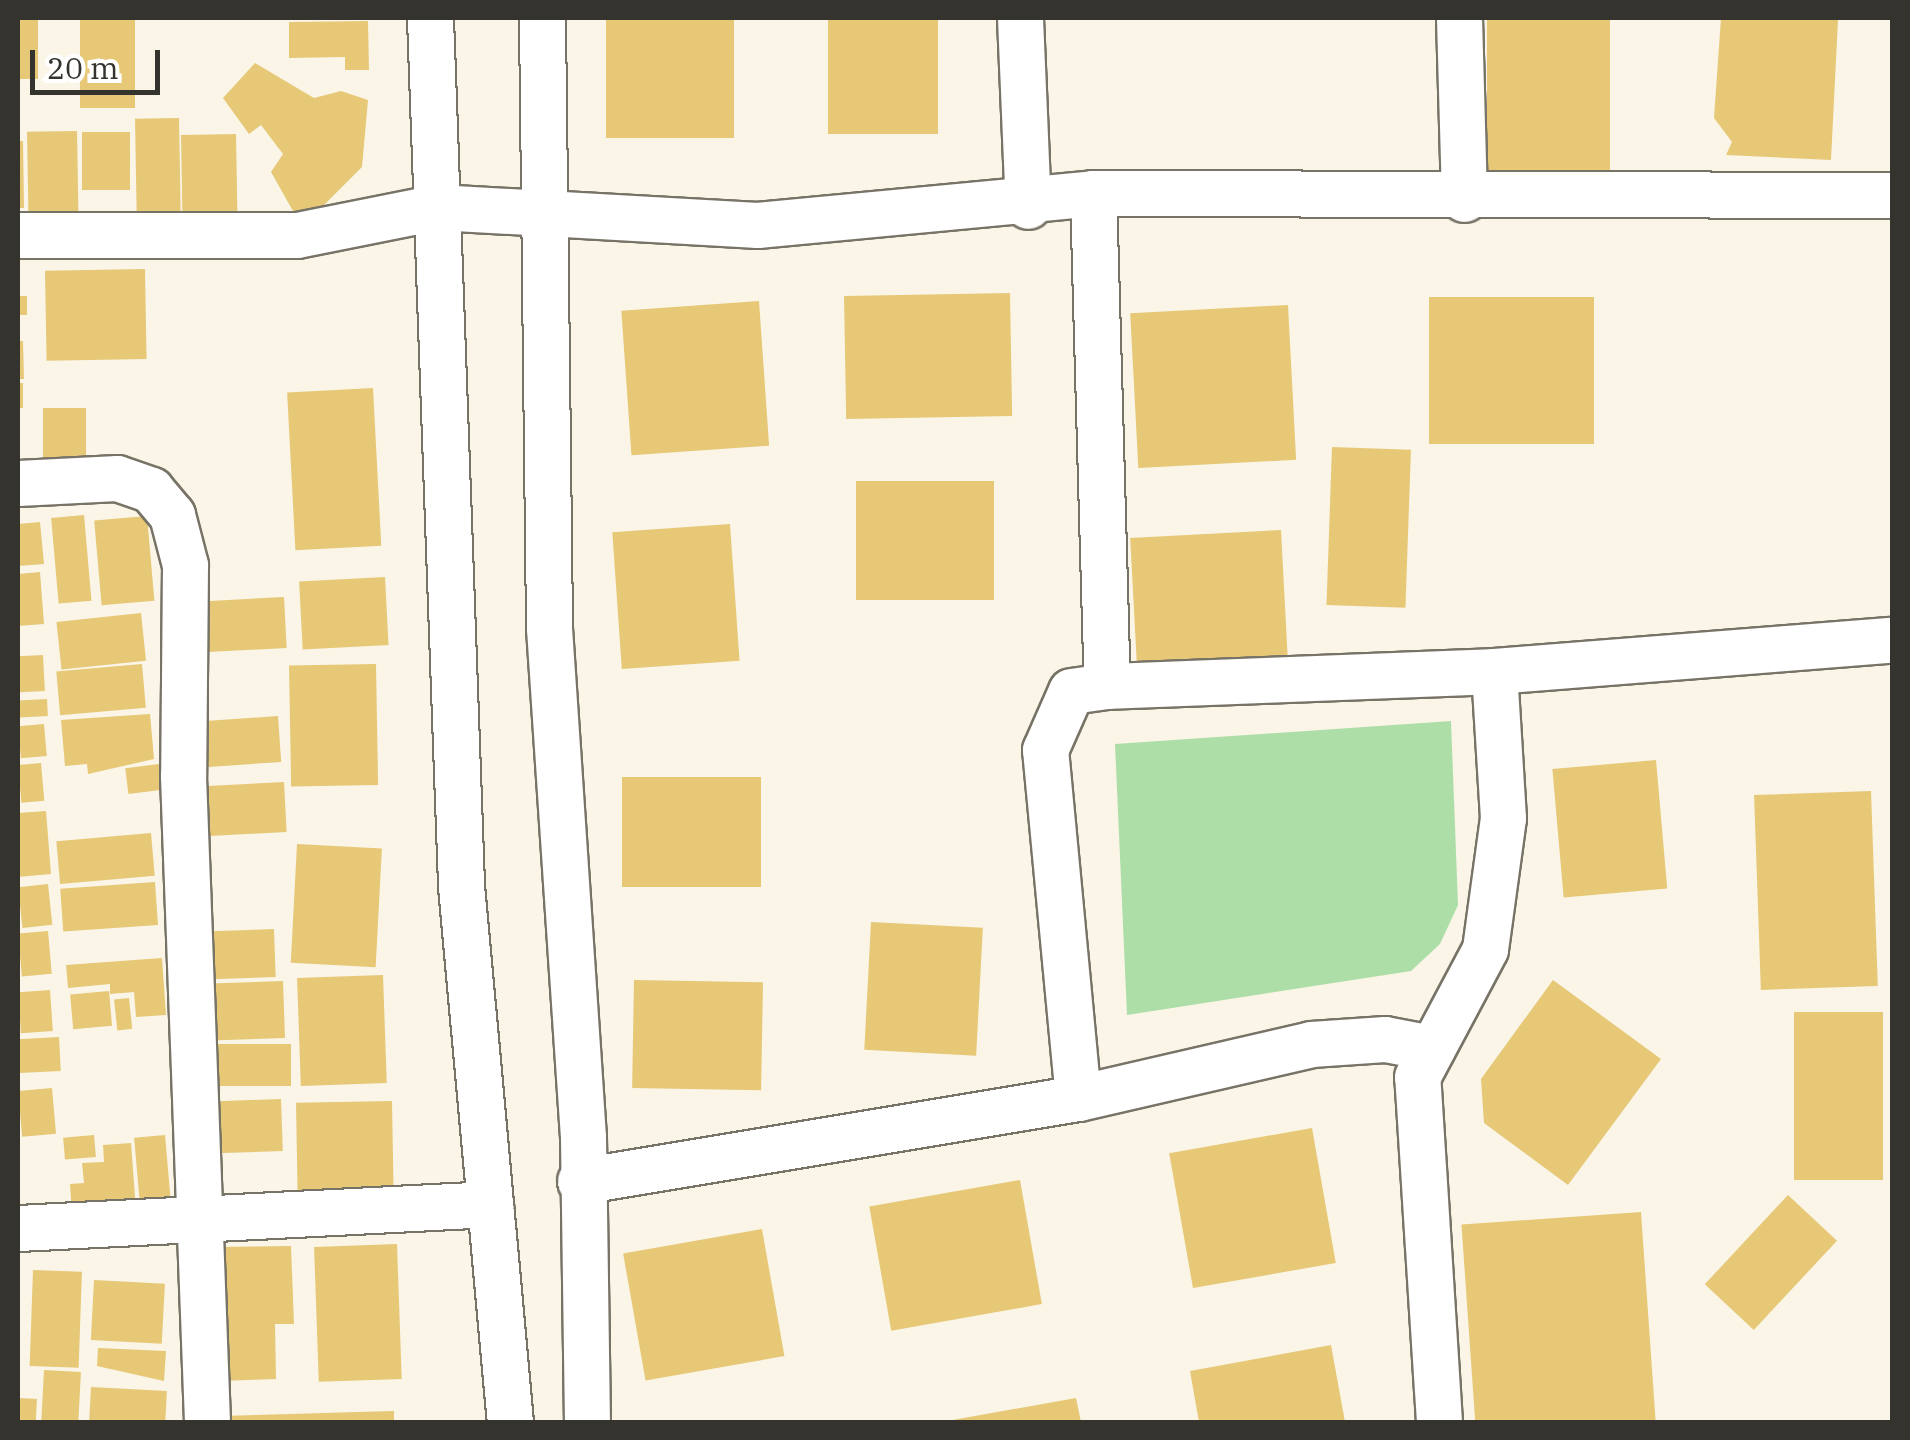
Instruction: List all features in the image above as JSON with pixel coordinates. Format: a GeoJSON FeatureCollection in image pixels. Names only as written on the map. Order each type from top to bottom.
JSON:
{"type":"FeatureCollection","features":[{"type":"Feature","properties":{"kind":"street"},"geometry":{"type":"LineString","coordinates":[[430,18],[461,886],[510,1422]]}},
{"type":"Feature","properties":{"kind":"street"},"geometry":{"type":"LineString","coordinates":[[542,18],[548,628],[580,1182],[587,1422]]}},
{"type":"Feature","properties":{"kind":"street"},"geometry":{"type":"LineString","coordinates":[[1020,18],[1028,206]]}},
{"type":"Feature","properties":{"kind":"street"},"geometry":{"type":"LineString","coordinates":[[1460,18],[1464,198]]}},
{"type":"Feature","properties":{"kind":"street"},"geometry":{"type":"LineString","coordinates":[[18,235],[298,235],[437,207],[545,218],[757,226],[1028,206],[1092,193],[1464,198],[1892,195]]}},
{"type":"Feature","properties":{"kind":"street"},"geometry":{"type":"LineString","coordinates":[[1092,193],[1108,686]]}},
{"type":"Feature","properties":{"kind":"street"},"geometry":{"type":"LineString","coordinates":[[18,483],[116,478],[151,490],[172,516],[185,565],[207,1422]]}},
{"type":"Feature","properties":{"kind":"street"},"geometry":{"type":"LineString","coordinates":[[1078,1098],[1045,750],[1070,691],[1108,686],[1494,671],[1892,640]]}},
{"type":"Feature","properties":{"kind":"street"},"geometry":{"type":"LineString","coordinates":[[1439,1422],[1417,1077],[1485,948],[1502,818],[1494,671]]}},
{"type":"Feature","properties":{"kind":"street"},"geometry":{"type":"LineString","coordinates":[[580,1182],[1078,1098],[1310,1044],[1385,1039],[1432,1048]]}},
{"type":"Feature","properties":{"kind":"street"},"geometry":{"type":"LineString","coordinates":[[18,1228],[200,1222],[490,1204]]}},
{"type":"Feature","properties":{"kind":"green space"},"geometry":{"type":"Polygon","coordinates":[[[1451,721],[1458,905],[1440,944],[1411,971],[1127,1015],[1115,744],[1451,721]]]}},
{"type":"Feature","properties":{"kind":"building"},"geometry":{"type":"Polygon","coordinates":[[[18,18],[38,18],[38,79],[18,79],[18,18]]]}},
{"type":"Feature","properties":{"kind":"building"},"geometry":{"type":"Polygon","coordinates":[[[80,18],[135,18],[135,108],[80,108],[80,18]]]}},
{"type":"Feature","properties":{"kind":"building"},"geometry":{"type":"Polygon","coordinates":[[[606,18],[734,18],[734,138],[606,138],[606,18]]]}},
{"type":"Feature","properties":{"kind":"building"},"geometry":{"type":"Polygon","coordinates":[[[828,18],[938,18],[938,134],[828,134],[828,18]]]}},
{"type":"Feature","properties":{"kind":"building"},"geometry":{"type":"Polygon","coordinates":[[[1487,18],[1610,18],[1610,185],[1487,185],[1487,18]]]}},
{"type":"Feature","properties":{"kind":"building"},"geometry":{"type":"Polygon","coordinates":[[[1721,18],[1838,20],[1831,160],[1726,155],[1732,142],[1714,118],[1721,18]]]}},
{"type":"Feature","properties":{"kind":"building"},"geometry":{"type":"Polygon","coordinates":[[[368,21],[369,70],[345,70],[345,57],[289,58],[289,22],[368,21]]]}},
{"type":"Feature","properties":{"kind":"building"},"geometry":{"type":"Polygon","coordinates":[[[255,63],[314,98],[341,91],[368,100],[362,167],[302,227],[271,172],[283,154],[261,125],[249,134],[223,98],[255,63]]]}},
{"type":"Feature","properties":{"kind":"building"},"geometry":{"type":"Polygon","coordinates":[[[179,118],[181,214],[137,215],[135,119],[179,118]]]}},
{"type":"Feature","properties":{"kind":"building"},"geometry":{"type":"Polygon","coordinates":[[[77,131],[79,223],[29,224],[27,132],[77,131]]]}},
{"type":"Feature","properties":{"kind":"building"},"geometry":{"type":"Polygon","coordinates":[[[82,132],[130,132],[130,190],[82,190],[82,132]]]}},
{"type":"Feature","properties":{"kind":"building"},"geometry":{"type":"Polygon","coordinates":[[[236,134],[238,226],[183,227],[181,135],[236,134]]]}},
{"type":"Feature","properties":{"kind":"building"},"geometry":{"type":"Polygon","coordinates":[[[18,141],[23,141],[24,208],[18,208],[18,141]]]}},
{"type":"Feature","properties":{"kind":"building"},"geometry":{"type":"Polygon","coordinates":[[[145,269],[147,359],[47,361],[45,271],[145,269]]]}},
{"type":"Feature","properties":{"kind":"building"},"geometry":{"type":"Polygon","coordinates":[[[1010,293],[1012,416],[846,419],[844,296],[1010,293]]]}},
{"type":"Feature","properties":{"kind":"building"},"geometry":{"type":"Polygon","coordinates":[[[18,296],[27,296],[27,315],[18,315],[18,296]]]}},
{"type":"Feature","properties":{"kind":"building"},"geometry":{"type":"Polygon","coordinates":[[[1429,297],[1594,297],[1594,444],[1429,444],[1429,297]]]}},
{"type":"Feature","properties":{"kind":"building"},"geometry":{"type":"Polygon","coordinates":[[[759,301],[769,446],[631,455],[621,311],[759,301]]]}},
{"type":"Feature","properties":{"kind":"building"},"geometry":{"type":"Polygon","coordinates":[[[1288,305],[1296,460],[1138,468],[1130,313],[1288,305]]]}},
{"type":"Feature","properties":{"kind":"building"},"geometry":{"type":"Polygon","coordinates":[[[18,341],[23,341],[24,379],[18,379],[18,341]]]}},
{"type":"Feature","properties":{"kind":"building"},"geometry":{"type":"Polygon","coordinates":[[[18,383],[23,383],[23,408],[18,408],[18,383]]]}},
{"type":"Feature","properties":{"kind":"building"},"geometry":{"type":"Polygon","coordinates":[[[373,388],[381,546],[295,550],[287,393],[373,388]]]}},
{"type":"Feature","properties":{"kind":"building"},"geometry":{"type":"Polygon","coordinates":[[[43,408],[86,408],[86,474],[43,474],[43,408]]]}},
{"type":"Feature","properties":{"kind":"building"},"geometry":{"type":"Polygon","coordinates":[[[1332,447],[1411,450],[1405,608],[1326,605],[1332,447]]]}},
{"type":"Feature","properties":{"kind":"building"},"geometry":{"type":"Polygon","coordinates":[[[856,481],[994,481],[994,600],[856,600],[856,481]]]}},
{"type":"Feature","properties":{"kind":"building"},"geometry":{"type":"Polygon","coordinates":[[[84,515],[91,601],[59,604],[51,518],[84,515]]]}},
{"type":"Feature","properties":{"kind":"building"},"geometry":{"type":"Polygon","coordinates":[[[147,516],[154,601],[102,605],[94,521],[147,516]]]}},
{"type":"Feature","properties":{"kind":"building"},"geometry":{"type":"Polygon","coordinates":[[[40,522],[44,564],[18,566],[18,524],[40,522]]]}},
{"type":"Feature","properties":{"kind":"building"},"geometry":{"type":"Polygon","coordinates":[[[730,524],[740,661],[622,669],[612,532],[730,524]]]}},
{"type":"Feature","properties":{"kind":"building"},"geometry":{"type":"Polygon","coordinates":[[[1281,530],[1288,668],[1137,676],[1130,538],[1281,530]]]}},
{"type":"Feature","properties":{"kind":"building"},"geometry":{"type":"Polygon","coordinates":[[[40,572],[44,624],[18,626],[18,574],[40,572]]]}},
{"type":"Feature","properties":{"kind":"building"},"geometry":{"type":"Polygon","coordinates":[[[385,577],[389,645],[303,649],[299,582],[385,577]]]}},
{"type":"Feature","properties":{"kind":"building"},"geometry":{"type":"Polygon","coordinates":[[[284,597],[287,648],[208,652],[205,601],[284,597]]]}},
{"type":"Feature","properties":{"kind":"building"},"geometry":{"type":"Polygon","coordinates":[[[141,613],[146,661],[61,670],[56,622],[141,613]]]}},
{"type":"Feature","properties":{"kind":"building"},"geometry":{"type":"Polygon","coordinates":[[[43,655],[45,691],[20,692],[18,656],[43,655]]]}},
{"type":"Feature","properties":{"kind":"building"},"geometry":{"type":"Polygon","coordinates":[[[142,664],[146,708],[60,715],[56,671],[142,664]]]}},
{"type":"Feature","properties":{"kind":"building"},"geometry":{"type":"Polygon","coordinates":[[[376,664],[378,785],[291,786],[289,666],[376,664]]]}},
{"type":"Feature","properties":{"kind":"building"},"geometry":{"type":"Polygon","coordinates":[[[47,699],[48,716],[19,717],[18,701],[47,699]]]}},
{"type":"Feature","properties":{"kind":"building"},"geometry":{"type":"Polygon","coordinates":[[[150,714],[154,759],[88,774],[87,764],[65,766],[61,720],[150,714]]]}},
{"type":"Feature","properties":{"kind":"building"},"geometry":{"type":"Polygon","coordinates":[[[278,716],[281,762],[201,767],[198,722],[278,716]]]}},
{"type":"Feature","properties":{"kind":"building"},"geometry":{"type":"Polygon","coordinates":[[[44,724],[47,756],[21,758],[18,726],[44,724]]]}},
{"type":"Feature","properties":{"kind":"building"},"geometry":{"type":"Polygon","coordinates":[[[1656,760],[1667,889],[1564,898],[1552,769],[1656,760]]]}},
{"type":"Feature","properties":{"kind":"building"},"geometry":{"type":"Polygon","coordinates":[[[41,763],[44,801],[21,803],[18,765],[41,763]]]}},
{"type":"Feature","properties":{"kind":"building"},"geometry":{"type":"Polygon","coordinates":[[[159,764],[162,790],[128,794],[125,768],[159,764]]]}},
{"type":"Feature","properties":{"kind":"building"},"geometry":{"type":"Polygon","coordinates":[[[622,777],[761,777],[761,887],[622,887],[622,777]]]}},
{"type":"Feature","properties":{"kind":"building"},"geometry":{"type":"Polygon","coordinates":[[[284,782],[287,832],[196,837],[193,787],[284,782]]]}},
{"type":"Feature","properties":{"kind":"building"},"geometry":{"type":"Polygon","coordinates":[[[1871,791],[1878,986],[1761,990],[1754,795],[1871,791]]]}},
{"type":"Feature","properties":{"kind":"building"},"geometry":{"type":"Polygon","coordinates":[[[46,811],[51,874],[18,877],[18,813],[46,811]]]}},
{"type":"Feature","properties":{"kind":"building"},"geometry":{"type":"Polygon","coordinates":[[[151,833],[155,876],[60,884],[56,841],[151,833]]]}},
{"type":"Feature","properties":{"kind":"building"},"geometry":{"type":"Polygon","coordinates":[[[297,844],[382,848],[376,967],[291,963],[297,844]]]}},
{"type":"Feature","properties":{"kind":"building"},"geometry":{"type":"Polygon","coordinates":[[[155,882],[158,925],[63,932],[60,889],[155,882]]]}},
{"type":"Feature","properties":{"kind":"building"},"geometry":{"type":"Polygon","coordinates":[[[48,884],[52,925],[22,928],[18,887],[48,884]]]}},
{"type":"Feature","properties":{"kind":"building"},"geometry":{"type":"Polygon","coordinates":[[[871,922],[983,928],[976,1056],[864,1050],[871,922]]]}},
{"type":"Feature","properties":{"kind":"building"},"geometry":{"type":"Polygon","coordinates":[[[274,929],[276,977],[205,979],[203,931],[274,929]]]}},
{"type":"Feature","properties":{"kind":"building"},"geometry":{"type":"Polygon","coordinates":[[[48,931],[52,974],[22,976],[18,934],[48,931]]]}},
{"type":"Feature","properties":{"kind":"building"},"geometry":{"type":"Polygon","coordinates":[[[162,958],[166,1015],[136,1017],[134,992],[110,994],[110,984],[68,988],[66,965],[162,958]]]}},
{"type":"Feature","properties":{"kind":"building"},"geometry":{"type":"Polygon","coordinates":[[[383,975],[387,1083],[301,1086],[297,978],[383,975]]]}},
{"type":"Feature","properties":{"kind":"building"},"geometry":{"type":"Polygon","coordinates":[[[634,980],[763,982],[761,1090],[632,1088],[634,980]]]}},
{"type":"Feature","properties":{"kind":"building"},"geometry":{"type":"Polygon","coordinates":[[[1553,980],[1661,1059],[1568,1185],[1484,1123],[1481,1079],[1553,980]]]}},
{"type":"Feature","properties":{"kind":"building"},"geometry":{"type":"Polygon","coordinates":[[[283,981],[285,1038],[204,1041],[202,984],[283,981]]]}},
{"type":"Feature","properties":{"kind":"building"},"geometry":{"type":"Polygon","coordinates":[[[50,990],[53,1031],[21,1033],[18,992],[50,990]]]}},
{"type":"Feature","properties":{"kind":"building"},"geometry":{"type":"Polygon","coordinates":[[[109,991],[112,1026],[73,1029],[70,994],[109,991]]]}},
{"type":"Feature","properties":{"kind":"building"},"geometry":{"type":"Polygon","coordinates":[[[129,998],[132,1029],[117,1030],[114,1000],[129,998]]]}},
{"type":"Feature","properties":{"kind":"building"},"geometry":{"type":"Polygon","coordinates":[[[1794,1012],[1883,1012],[1883,1180],[1794,1180],[1794,1012]]]}},
{"type":"Feature","properties":{"kind":"building"},"geometry":{"type":"Polygon","coordinates":[[[59,1037],[61,1071],[20,1073],[18,1039],[59,1037]]]}},
{"type":"Feature","properties":{"kind":"building"},"geometry":{"type":"Polygon","coordinates":[[[207,1044],[291,1044],[291,1086],[207,1086],[207,1044]]]}},
{"type":"Feature","properties":{"kind":"building"},"geometry":{"type":"Polygon","coordinates":[[[52,1088],[56,1134],[22,1137],[18,1091],[52,1088]]]}},
{"type":"Feature","properties":{"kind":"building"},"geometry":{"type":"Polygon","coordinates":[[[281,1099],[283,1151],[207,1154],[205,1102],[281,1099]]]}},
{"type":"Feature","properties":{"kind":"building"},"geometry":{"type":"Polygon","coordinates":[[[392,1101],[394,1206],[298,1208],[296,1103],[392,1101]]]}},
{"type":"Feature","properties":{"kind":"building"},"geometry":{"type":"Polygon","coordinates":[[[1312,1128],[1336,1263],[1193,1288],[1169,1153],[1312,1128]]]}},
{"type":"Feature","properties":{"kind":"building"},"geometry":{"type":"Polygon","coordinates":[[[94,1135],[96,1157],[65,1160],[63,1138],[94,1135]]]}},
{"type":"Feature","properties":{"kind":"building"},"geometry":{"type":"Polygon","coordinates":[[[165,1135],[172,1214],[141,1216],[134,1138],[165,1135]]]}},
{"type":"Feature","properties":{"kind":"building"},"geometry":{"type":"Polygon","coordinates":[[[131,1143],[136,1210],[72,1214],[70,1184],[84,1183],[82,1163],[104,1162],[103,1145],[131,1143]]]}},
{"type":"Feature","properties":{"kind":"building"},"geometry":{"type":"Polygon","coordinates":[[[1020,1180],[1042,1304],[891,1331],[869,1207],[1020,1180]]]}},
{"type":"Feature","properties":{"kind":"building"},"geometry":{"type":"Polygon","coordinates":[[[1788,1195],[1837,1241],[1754,1330],[1705,1284],[1788,1195]]]}},
{"type":"Feature","properties":{"kind":"building"},"geometry":{"type":"Polygon","coordinates":[[[1641,1212],[1656,1421],[1475,1422],[1461,1225],[1641,1212]]]}},
{"type":"Feature","properties":{"kind":"building"},"geometry":{"type":"Polygon","coordinates":[[[762,1229],[784,1356],[646,1381],[623,1253],[762,1229]]]}},
{"type":"Feature","properties":{"kind":"building"},"geometry":{"type":"Polygon","coordinates":[[[397,1244],[402,1379],[319,1382],[314,1247],[397,1244]]]}},
{"type":"Feature","properties":{"kind":"building"},"geometry":{"type":"Polygon","coordinates":[[[291,1246],[294,1324],[275,1324],[276,1379],[216,1381],[212,1247],[291,1246]]]}},
{"type":"Feature","properties":{"kind":"building"},"geometry":{"type":"Polygon","coordinates":[[[33,1270],[82,1272],[79,1368],[30,1366],[33,1270]]]}},
{"type":"Feature","properties":{"kind":"building"},"geometry":{"type":"Polygon","coordinates":[[[94,1280],[165,1284],[162,1344],[91,1340],[94,1280]]]}},
{"type":"Feature","properties":{"kind":"building"},"geometry":{"type":"Polygon","coordinates":[[[1331,1345],[1345,1422],[1199,1422],[1190,1371],[1331,1345]]]}},
{"type":"Feature","properties":{"kind":"building"},"geometry":{"type":"Polygon","coordinates":[[[98,1348],[166,1351],[164,1381],[97,1366],[98,1348]]]}},
{"type":"Feature","properties":{"kind":"building"},"geometry":{"type":"Polygon","coordinates":[[[44,1370],[81,1372],[78,1422],[41,1422],[44,1370]]]}},
{"type":"Feature","properties":{"kind":"building"},"geometry":{"type":"Polygon","coordinates":[[[91,1387],[167,1391],[165,1422],[89,1422],[91,1387]]]}},
{"type":"Feature","properties":{"kind":"building"},"geometry":{"type":"Polygon","coordinates":[[[18,1398],[37,1399],[36,1422],[18,1422],[18,1398]]]}},
{"type":"Feature","properties":{"kind":"building"},"geometry":{"type":"Polygon","coordinates":[[[1076,1398],[1081,1422],[947,1422],[947,1421],[1076,1398]]]}},
{"type":"Feature","properties":{"kind":"building"},"geometry":{"type":"Polygon","coordinates":[[[394,1411],[394,1422],[223,1422],[223,1416],[394,1411]]]}}]}
